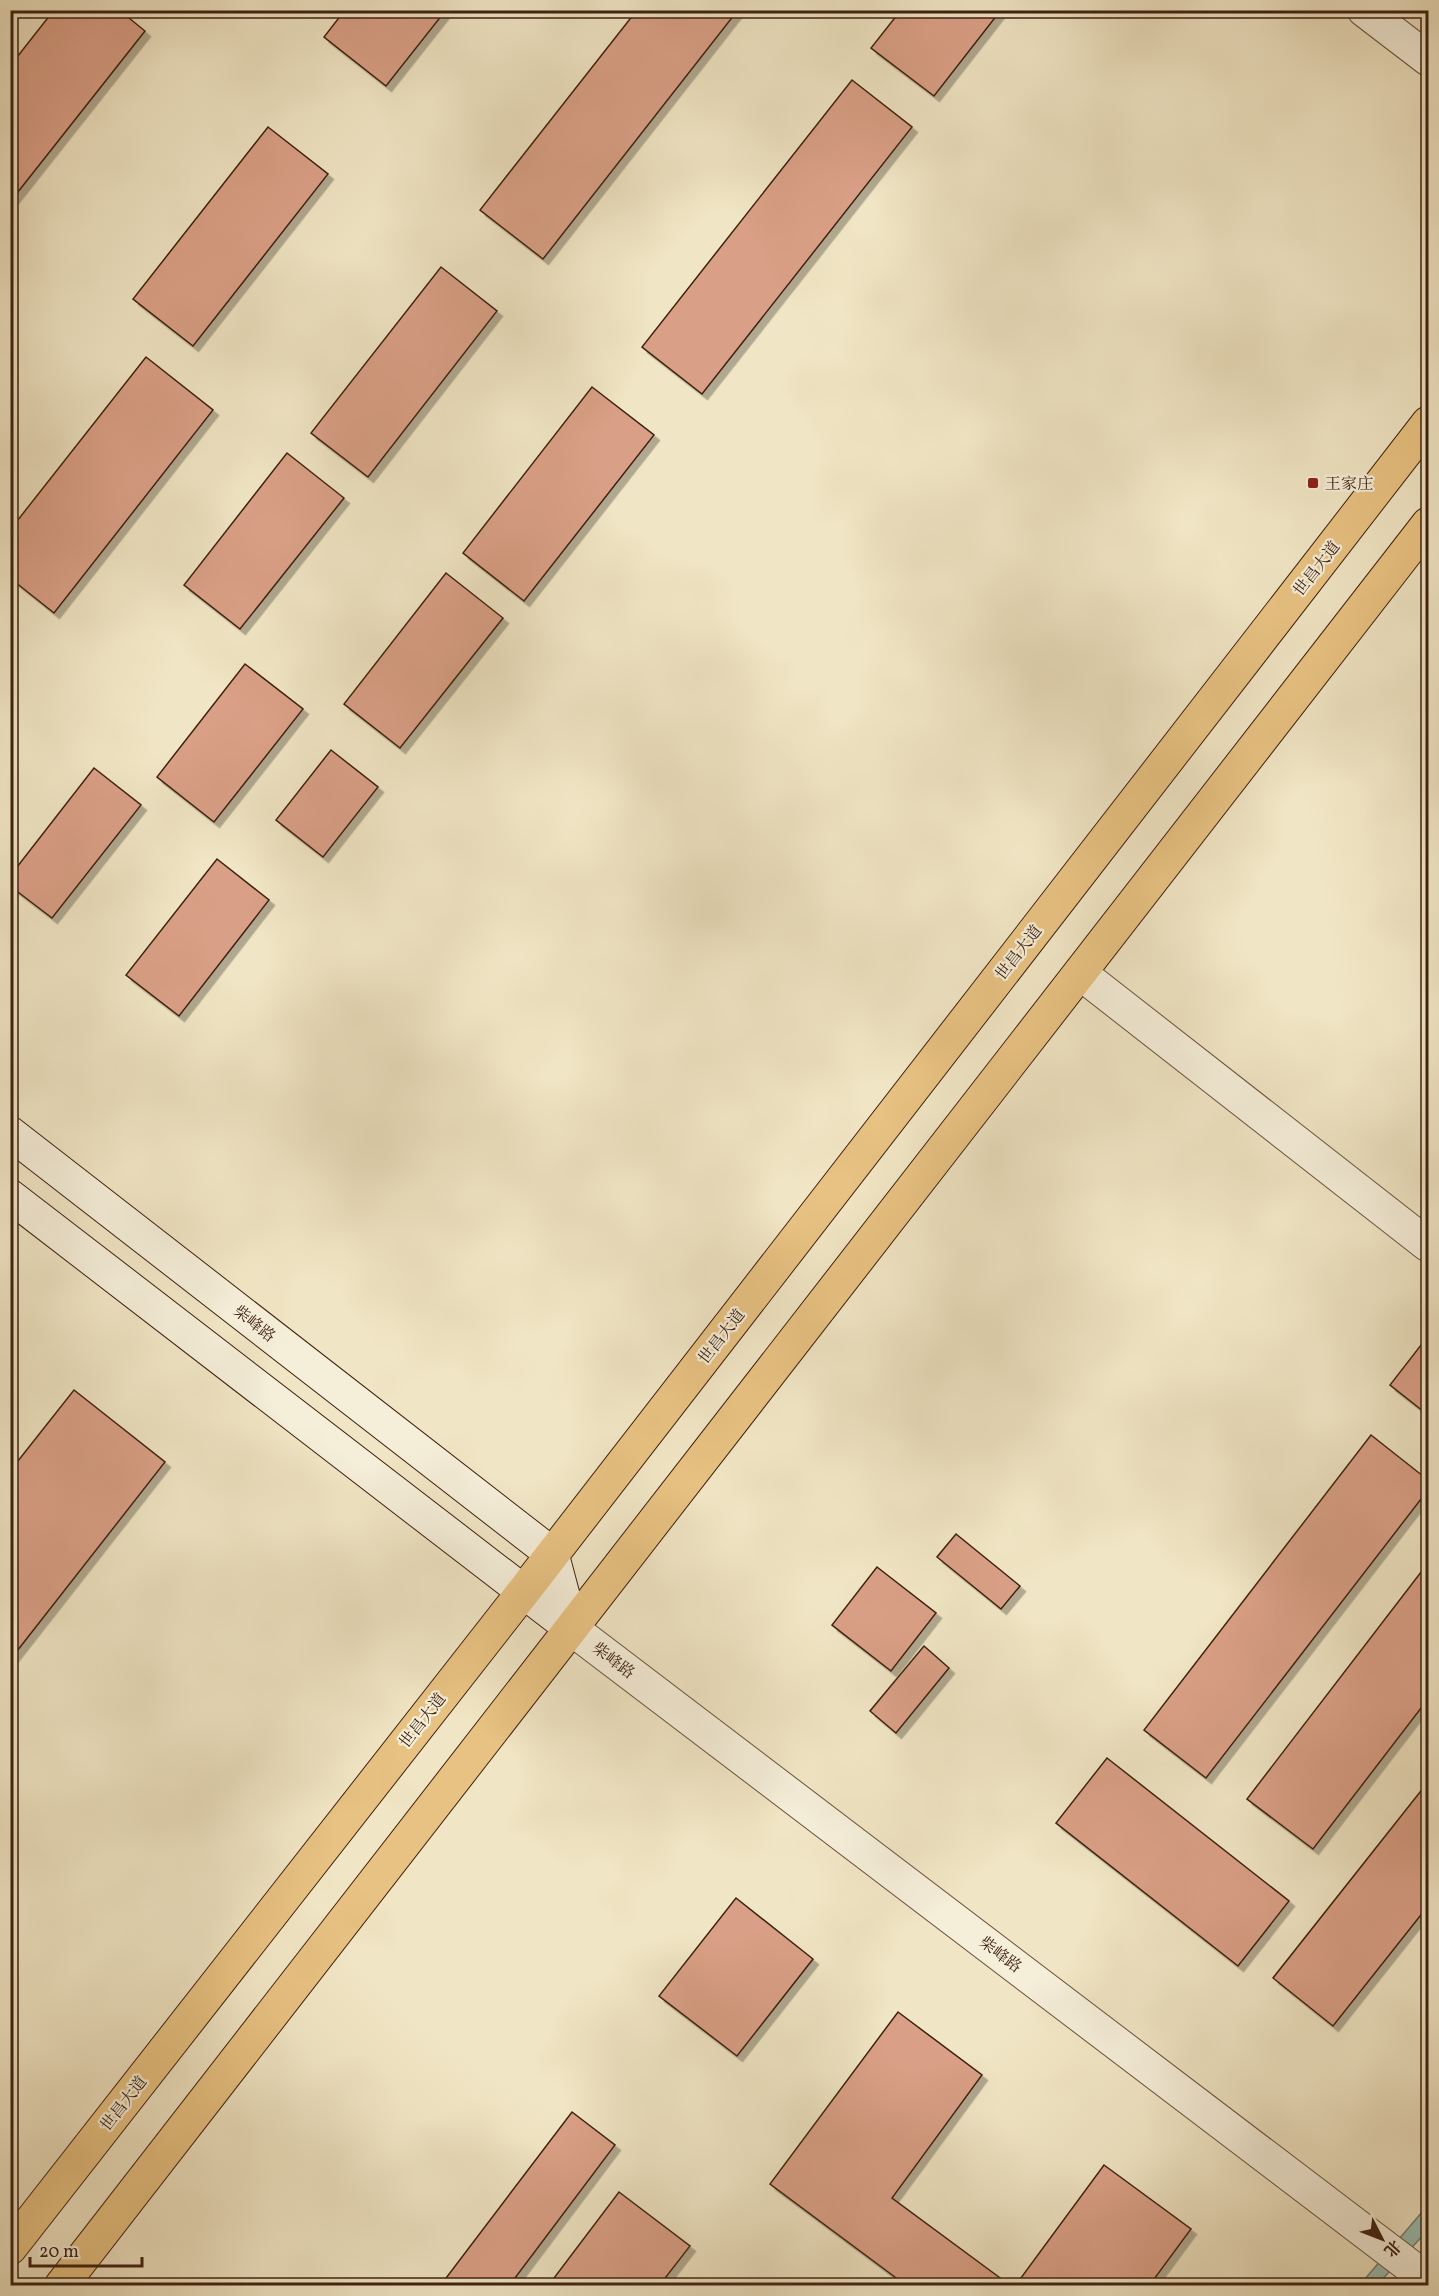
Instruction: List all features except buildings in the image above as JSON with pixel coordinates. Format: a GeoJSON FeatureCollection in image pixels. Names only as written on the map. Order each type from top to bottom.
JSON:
{"type":"FeatureCollection","features":[{"type":"Feature","properties":{"kind":"main road","name":"世昌大道"},"geometry":{"type":"LineString","coordinates":[[10,2248],[524,1591],[1428,423]]}},
{"type":"Feature","properties":{"kind":"main road"},"geometry":{"type":"LineString","coordinates":[[61,2286],[1428,524]]}},
{"type":"Feature","properties":{"kind":"street"},"geometry":{"type":"LineString","coordinates":[[1364,10],[1428,59]]}},
{"type":"Feature","properties":{"kind":"street"},"geometry":{"type":"LineString","coordinates":[[1080,973],[1428,1245]]}},
{"type":"Feature","properties":{"kind":"street","name":"柴峰路"},"geometry":{"type":"LineString","coordinates":[[10,1133],[552,1554]]}},
{"type":"Feature","properties":{"kind":"street","name":"柴峰路"},"geometry":{"type":"LineString","coordinates":[[10,1196],[572,1629],[1419,2273]]}},
{"type":"Feature","properties":{"kind":"street"},"geometry":{"type":"LineString","coordinates":[[552,1554],[572,1629]]}},
{"type":"Feature","properties":{"kind":"water"},"geometry":{"type":"Polygon","coordinates":[[[1428,2205],[1428,2230],[1377,2285],[1359,2286],[1428,2205]]]}},
{"type":"Feature","properties":{"kind":"place","name":"王家庄"},"geometry":{"type":"Point","coordinates":[1313,483]}}]}
